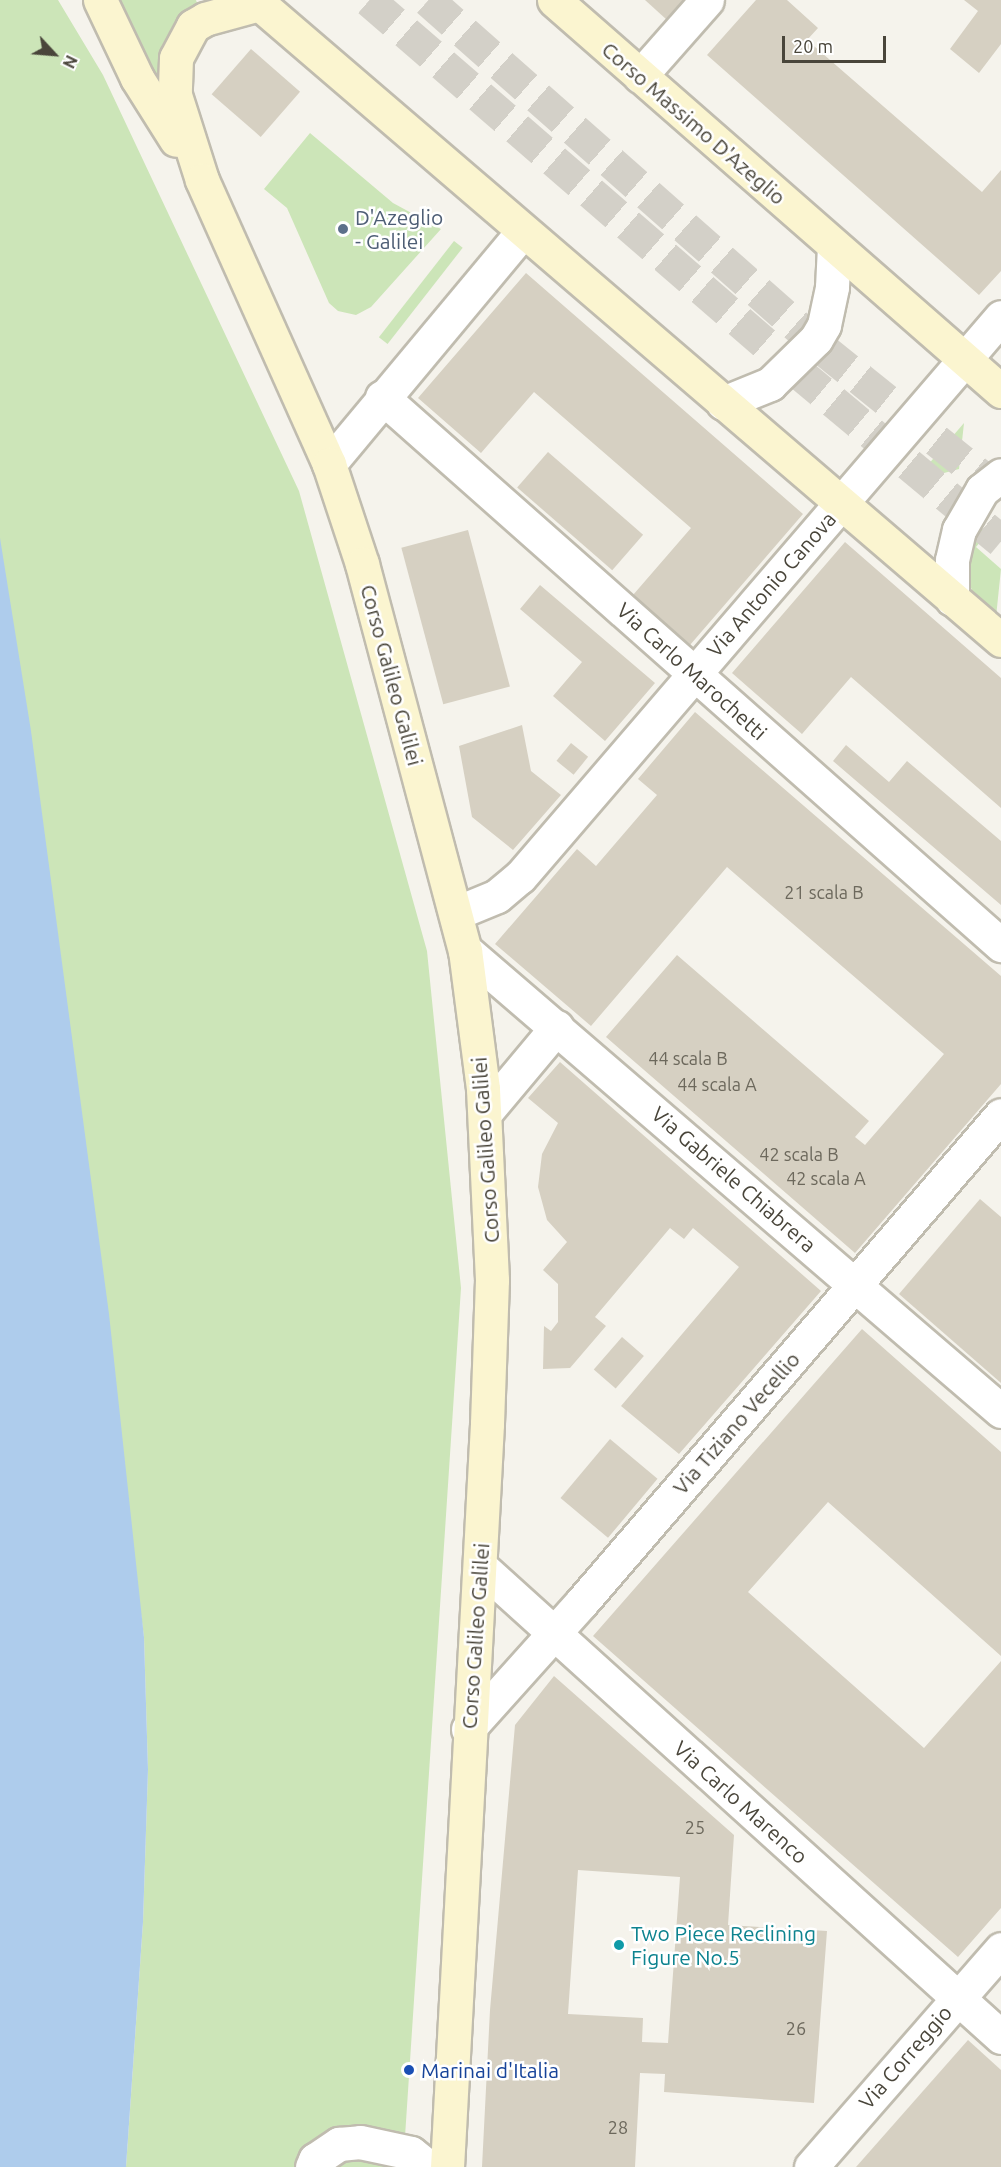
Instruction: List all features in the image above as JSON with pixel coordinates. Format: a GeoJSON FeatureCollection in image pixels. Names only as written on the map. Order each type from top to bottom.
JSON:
{"type":"FeatureCollection","features":[{"type":"Feature","properties":{"kind":"street","name":"Corso Galileo Galilei"},"geometry":{"type":"LineString","coordinates":[[100,0],[137,78],[202,180]]}},
{"type":"Feature","properties":{"kind":"street","name":"Corso Massimo D'Azeglio"},"geometry":{"type":"LineString","coordinates":[[554,0],[1001,391]]}},
{"type":"Feature","properties":{"kind":"street"},"geometry":{"type":"LineString","coordinates":[[640,76],[707,0]]}},
{"type":"Feature","properties":{"kind":"street","name":"Corso Galileo Galilei"},"geometry":{"type":"LineString","coordinates":[[258,1],[205,19],[193,26],[176,58],[175,95],[202,180],[328,464],[362,564],[465,950],[485,1113],[492,1280],[481,1567],[468,1729],[447,2167]]}},
{"type":"Feature","properties":{"kind":"street"},"geometry":{"type":"LineString","coordinates":[[258,1],[840,504],[1001,640]]}},
{"type":"Feature","properties":{"kind":"street"},"geometry":{"type":"LineString","coordinates":[[328,464],[523,231]]}},
{"type":"Feature","properties":{"kind":"street"},"geometry":{"type":"LineString","coordinates":[[723,403],[770,384],[816,339],[825,325],[832,286],[834,246]]}},
{"type":"Feature","properties":{"kind":"street","name":"Via Antonio Canova"},"geometry":{"type":"LineString","coordinates":[[456,913],[497,896],[520,877],[1001,317]]}},
{"type":"Feature","properties":{"kind":"street","name":"Via Carlo Marochetti"},"geometry":{"type":"LineString","coordinates":[[382,397],[1001,945]]}},
{"type":"Feature","properties":{"kind":"street"},"geometry":{"type":"LineString","coordinates":[[952,599],[952,560],[959,530],[982,490],[1001,475]]}},
{"type":"Feature","properties":{"kind":"street","name":"Via Gabriele Chiabrera"},"geometry":{"type":"LineString","coordinates":[[465,950],[1001,1411]]}},
{"type":"Feature","properties":{"kind":"street"},"geometry":{"type":"LineString","coordinates":[[485,1113],[557,1027]]}},
{"type":"Feature","properties":{"kind":"street","name":"Via Tiziano Vecellio"},"geometry":{"type":"LineString","coordinates":[[468,1729],[555,1634],[1001,1115]]}},
{"type":"Feature","properties":{"kind":"street","name":"Via Carlo Marenco"},"geometry":{"type":"LineString","coordinates":[[481,1567],[1001,2037]]}},
{"type":"Feature","properties":{"kind":"street","name":"Via Correggio"},"geometry":{"type":"LineString","coordinates":[[811,2167],[1001,1949]]}},
{"type":"Feature","properties":{"kind":"street"},"geometry":{"type":"LineString","coordinates":[[312,2167],[315,2160],[339,2144],[360,2142],[411,2153],[428,2167]]}},
{"type":"Feature","properties":{"kind":"green space"},"geometry":{"type":"Polygon","coordinates":[[[0,0],[58,0],[103,75],[299,491],[427,951],[461,1288],[403,2167],[126,2167],[143,1922],[148,1770],[144,1637],[0,553],[0,0]]]}},
{"type":"Feature","properties":{"kind":"green space"},"geometry":{"type":"Polygon","coordinates":[[[114,0],[196,0],[200,12],[160,88],[114,0]]]}},
{"type":"Feature","properties":{"kind":"green space"},"geometry":{"type":"Polygon","coordinates":[[[310,133],[393,203],[441,229],[371,307],[356,315],[338,311],[329,303],[287,208],[264,189],[310,133]]]}},
{"type":"Feature","properties":{"kind":"green space"},"geometry":{"type":"Polygon","coordinates":[[[454,241],[463,248],[388,344],[379,337],[454,241]]]}},
{"type":"Feature","properties":{"kind":"green space"},"geometry":{"type":"Polygon","coordinates":[[[964,423],[959,469],[914,481],[964,423]]]}},
{"type":"Feature","properties":{"kind":"green space"},"geometry":{"type":"Polygon","coordinates":[[[975,523],[987,534],[976,547],[1001,569],[996,617],[976,601],[970,585],[968,544],[975,523]]]}},
{"type":"Feature","properties":{"kind":"water"},"geometry":{"type":"Polygon","coordinates":[[[0,538],[31,731],[109,1314],[144,1637],[148,1770],[143,1922],[126,2167],[0,2167],[0,538]]]}},
{"type":"Feature","properties":{"kind":"building"},"geometry":{"type":"Polygon","coordinates":[[[645,0],[684,0],[667,20],[645,0]]]}},
{"type":"Feature","properties":{"kind":"building"},"geometry":{"type":"Polygon","coordinates":[[[756,0],[787,0],[818,28],[807,40],[982,192],[1001,170],[1001,271],[979,295],[707,55],[756,0]]]}},
{"type":"Feature","properties":{"kind":"building"},"geometry":{"type":"Polygon","coordinates":[[[964,0],[1001,0],[1001,44],[979,73],[950,49],[978,11],[964,0]]]}},
{"type":"Feature","properties":{"kind":"building"},"geometry":{"type":"Polygon","coordinates":[[[251,49],[300,92],[261,137],[212,94],[251,49]]]}},
{"type":"Feature","properties":{"kind":"building"},"geometry":{"type":"Polygon","coordinates":[[[526,273],[803,514],[690,645],[633,595],[691,528],[534,392],[481,453],[418,398],[526,273]]]}},
{"type":"Feature","properties":{"kind":"building"},"geometry":{"type":"Polygon","coordinates":[[[548,452],[643,535],[612,570],[517,487],[548,452]]]}},
{"type":"Feature","properties":{"kind":"building"},"geometry":{"type":"Polygon","coordinates":[[[468,530],[510,686],[443,704],[401,548],[468,530]]]}},
{"type":"Feature","properties":{"kind":"building"},"geometry":{"type":"Polygon","coordinates":[[[845,542],[1001,678],[1001,808],[851,677],[802,734],[732,673],[845,542]]]}},
{"type":"Feature","properties":{"kind":"building"},"geometry":{"type":"Polygon","coordinates":[[[540,585],[655,683],[605,741],[553,696],[582,662],[520,609],[540,585]]]}},
{"type":"Feature","properties":{"kind":"building"},"geometry":{"type":"Polygon","coordinates":[[[695,712],[1001,976],[1001,1084],[855,1253],[606,1037],[677,955],[869,1121],[855,1137],[865,1145],[944,1054],[727,867],[591,1026],[495,944],[577,849],[596,866],[657,795],[638,779],[695,712]]]}},
{"type":"Feature","properties":{"kind":"building"},"geometry":{"type":"Polygon","coordinates":[[[522,725],[531,771],[561,795],[513,850],[472,817],[459,746],[522,725]]]}},
{"type":"Feature","properties":{"kind":"building"},"geometry":{"type":"Polygon","coordinates":[[[571,743],[588,757],[574,775],[557,761],[571,743]]]}},
{"type":"Feature","properties":{"kind":"building"},"geometry":{"type":"Polygon","coordinates":[[[846,745],[889,782],[907,761],[1001,841],[1001,905],[833,761],[846,745]]]}},
{"type":"Feature","properties":{"kind":"building"},"geometry":{"type":"Polygon","coordinates":[[[560,1062],[821,1291],[679,1454],[621,1406],[739,1267],[693,1228],[684,1239],[670,1228],[595,1317],[606,1326],[570,1368],[543,1369],[544,1326],[551,1331],[558,1322],[558,1284],[543,1270],[567,1242],[547,1220],[538,1187],[542,1154],[558,1123],[528,1098],[560,1062]]]}},
{"type":"Feature","properties":{"kind":"building"},"geometry":{"type":"Polygon","coordinates":[[[980,1199],[1001,1217],[1001,1383],[899,1294],[980,1199]]]}},
{"type":"Feature","properties":{"kind":"building"},"geometry":{"type":"Polygon","coordinates":[[[862,1329],[1001,1452],[1001,1656],[828,1502],[748,1592],[924,1748],[1001,1661],[1001,1908],[958,1957],[593,1636],[862,1329]]]}},
{"type":"Feature","properties":{"kind":"building"},"geometry":{"type":"Polygon","coordinates":[[[622,1337],[644,1356],[616,1388],[594,1369],[622,1337]]]}},
{"type":"Feature","properties":{"kind":"building"},"geometry":{"type":"Polygon","coordinates":[[[610,1439],[657,1479],[608,1538],[561,1498],[610,1439]]]}},
{"type":"Feature","properties":{"kind":"building"},"geometry":{"type":"Polygon","coordinates":[[[554,1676],[734,1835],[728,1925],[827,1931],[814,2103],[664,2092],[665,2074],[640,2073],[635,2167],[482,2167],[490,2010],[515,1725],[554,1676]],[[578,1870],[568,2014],[643,2018],[642,2042],[668,2043],[680,1877],[578,1870]]]}},
{"type":"Feature","properties":{"kind":"building"},"geometry":{"type":"Polygon","coordinates":[[[968,2040],[1001,2070],[1001,2167],[856,2167],[968,2040]]]}},
{"type":"Feature","properties":{"kind":"tunnel"},"geometry":{"type":"LineString","coordinates":[[369,0],[796,370],[1001,541]]}},
{"type":"Feature","properties":{"kind":"tunnel"},"geometry":{"type":"LineString","coordinates":[[428,0],[822,348],[1001,492]]}},
{"type":"Feature","properties":{"kind":"place","name":"D'Azeglio - Galilei"},"geometry":{"type":"Point","coordinates":[343,229]}},
{"type":"Feature","properties":{"kind":"place","name":"Two Piece Reclining Figure No.5"},"geometry":{"type":"Point","coordinates":[619,1945]}},
{"type":"Feature","properties":{"kind":"place","name":"Marinai d'Italia"},"geometry":{"type":"Point","coordinates":[409,2070]}}]}
